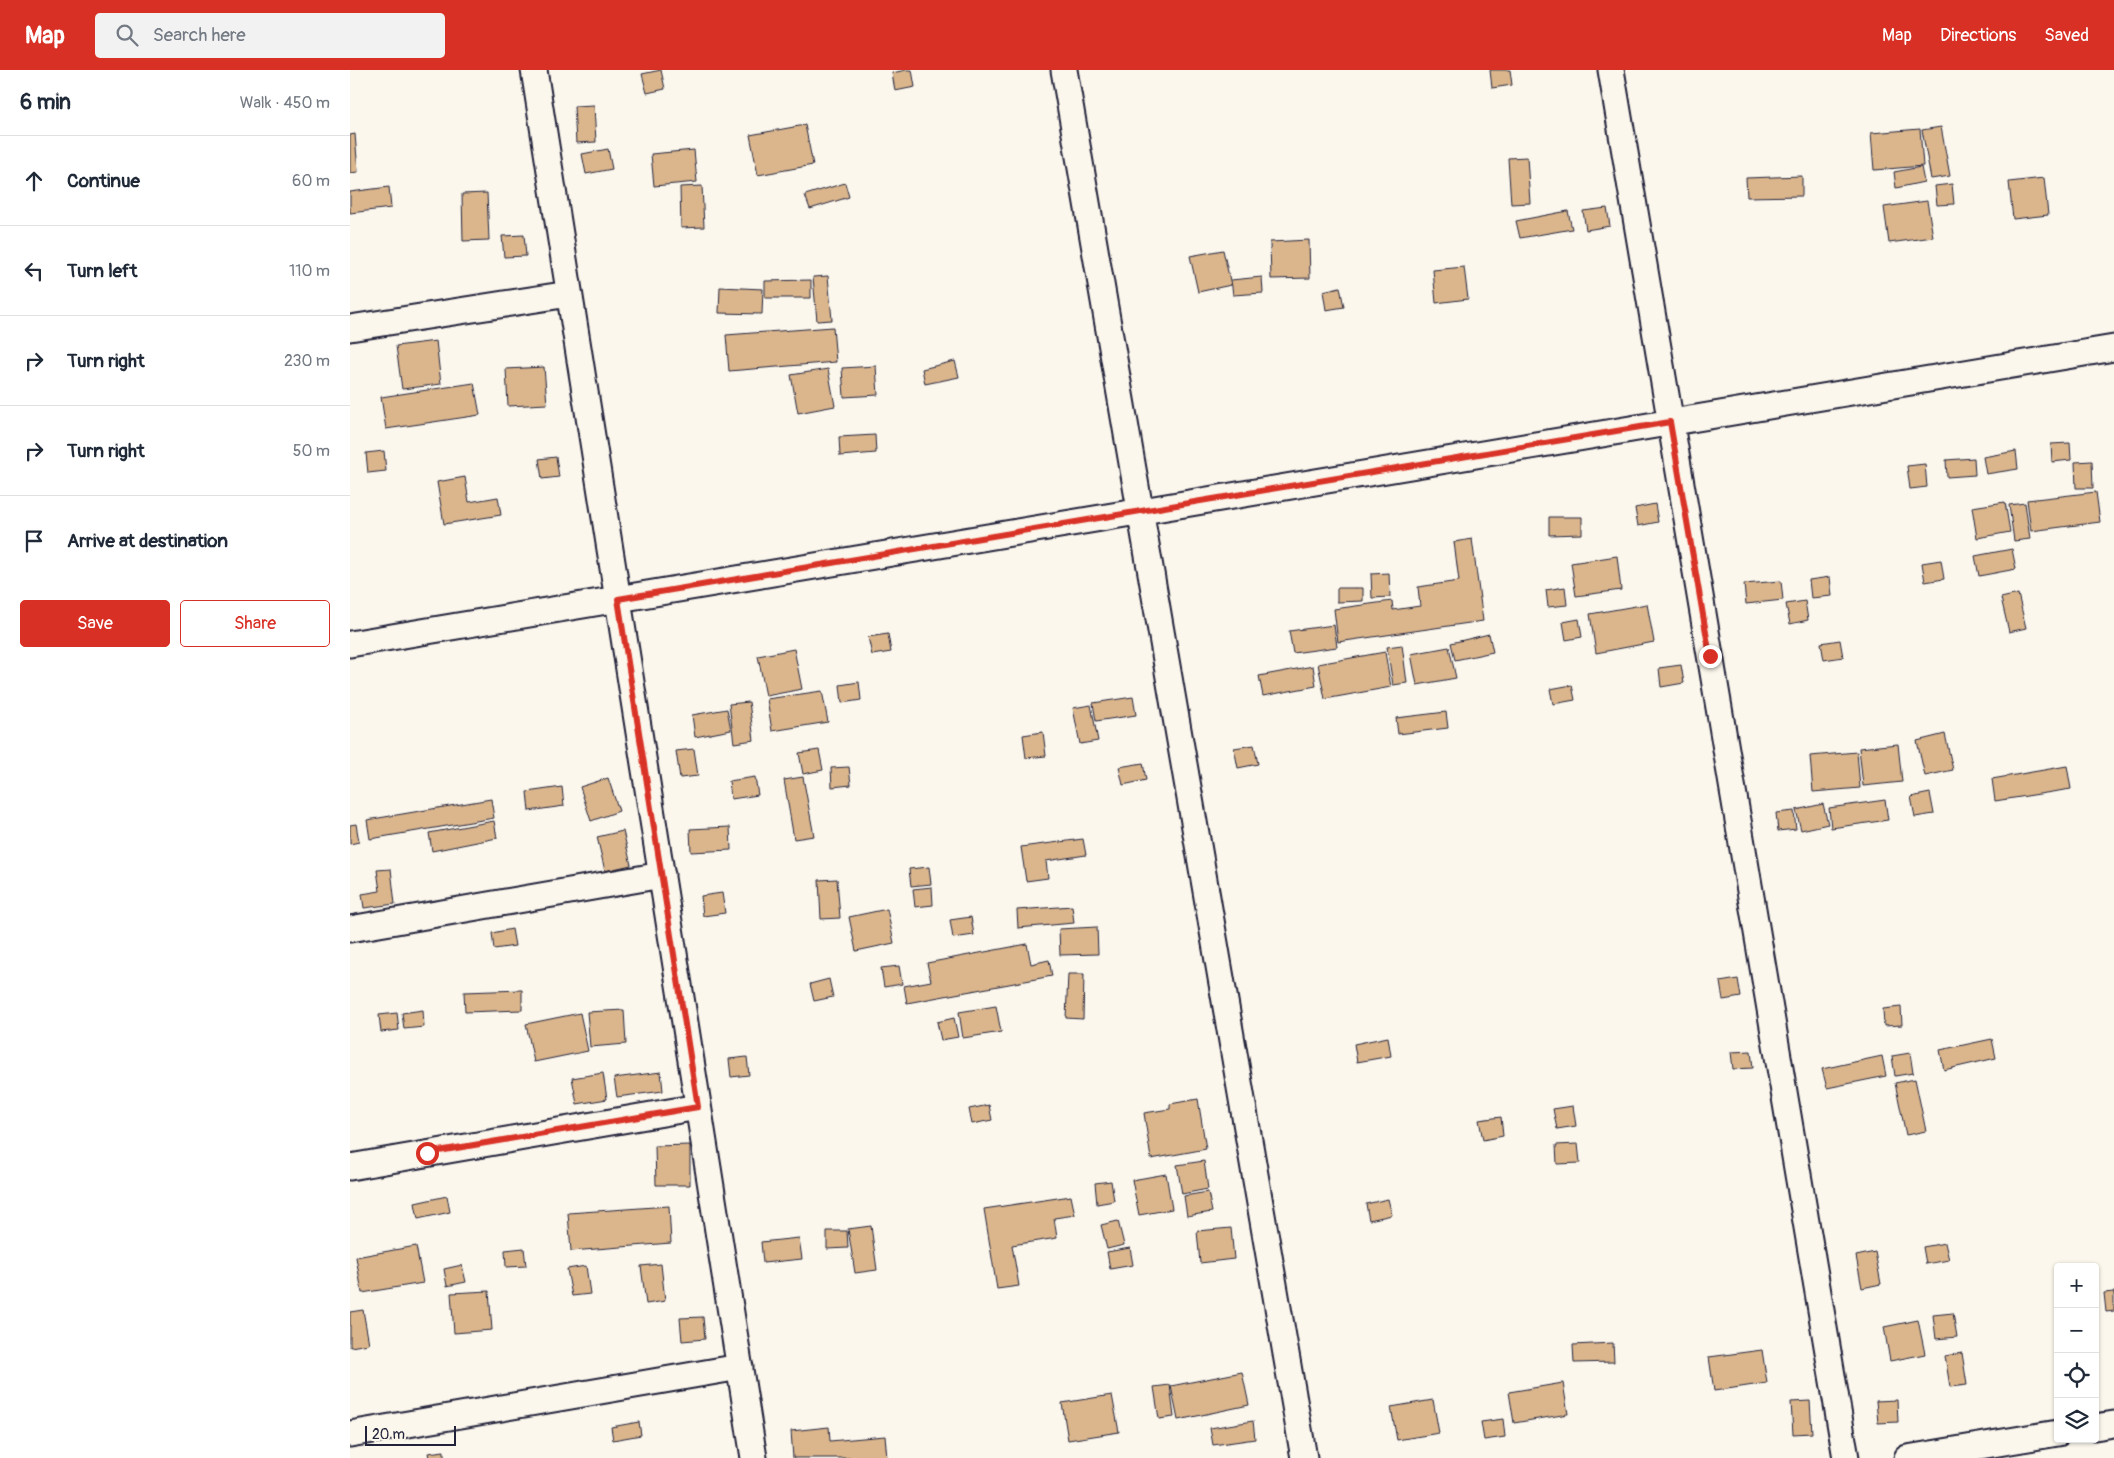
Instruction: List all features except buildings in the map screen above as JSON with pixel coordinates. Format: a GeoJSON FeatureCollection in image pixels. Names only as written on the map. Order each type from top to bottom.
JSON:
{"type":"FeatureCollection","features":[{"type":"Feature","properties":{"kind":"street"},"geometry":{"type":"LineString","coordinates":[[534,70],[754,1458]]}},
{"type":"Feature","properties":{"kind":"street"},"geometry":{"type":"LineString","coordinates":[[1064,70],[1304,1458]]}},
{"type":"Feature","properties":{"kind":"street"},"geometry":{"type":"LineString","coordinates":[[1611,70],[1846,1458]]}},
{"type":"Feature","properties":{"kind":"street"},"geometry":{"type":"LineString","coordinates":[[350,328],[569,294]]}},
{"type":"Feature","properties":{"kind":"street"},"geometry":{"type":"LineString","coordinates":[[350,644],[2114,348]]}},
{"type":"Feature","properties":{"kind":"street"},"geometry":{"type":"LineString","coordinates":[[350,930],[662,875]]}},
{"type":"Feature","properties":{"kind":"street"},"geometry":{"type":"LineString","coordinates":[[350,1166],[698,1107]]}},
{"type":"Feature","properties":{"kind":"street"},"geometry":{"type":"LineString","coordinates":[[350,1434],[740,1368]]}},
{"type":"Feature","properties":{"kind":"street"},"geometry":{"type":"LineString","coordinates":[[2099,1426],[2114,1424]]}},
{"type":"Feature","properties":{"kind":"street"},"geometry":{"type":"LineString","coordinates":[[1907,1458],[2054,1434]]}},
{"type":"Feature","properties":{"kind":"route"},"geometry":{"type":"LineString","coordinates":[[427,1153],[698,1107],[618,599],[1670,422],[1710,656]]}}]}
